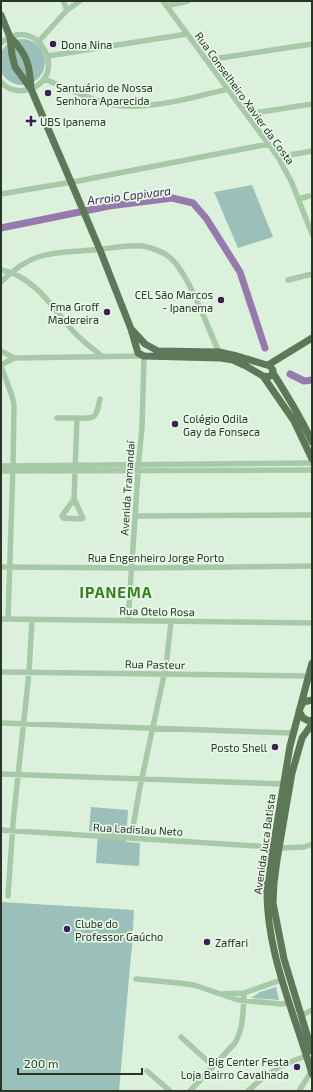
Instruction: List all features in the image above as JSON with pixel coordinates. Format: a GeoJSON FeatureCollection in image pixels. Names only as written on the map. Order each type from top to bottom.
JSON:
{"type":"FeatureCollection","features":[{"type":"Feature","properties":{"kind":"main road","name":"Avenida Tramandaí"},"geometry":{"type":"LineString","coordinates":[[1,15],[10,37],[15,67],[27,78],[100,250],[141,353]]}},
{"type":"Feature","properties":{"kind":"main road","name":"Avenida Tramandaí"},"geometry":{"type":"LineString","coordinates":[[10,37],[19,46],[29,66],[27,78]]}},
{"type":"Feature","properties":{"kind":"main road"},"geometry":{"type":"LineString","coordinates":[[11,50],[14,46],[19,46]]}},
{"type":"Feature","properties":{"kind":"main road","name":"Avenida Tramandaí"},"geometry":{"type":"LineString","coordinates":[[131,329],[147,346]]}},
{"type":"Feature","properties":{"kind":"main road"},"geometry":{"type":"LineString","coordinates":[[312,338],[282,357],[270,368],[260,370],[262,376],[281,400],[294,421],[312,459]]}},
{"type":"Feature","properties":{"kind":"main road"},"geometry":{"type":"LineString","coordinates":[[141,353],[140,345],[147,346],[158,351],[219,352],[237,356],[270,368],[304,424],[312,442]]}},
{"type":"Feature","properties":{"kind":"main road"},"geometry":{"type":"LineString","coordinates":[[141,353],[150,352],[147,346]]}},
{"type":"Feature","properties":{"kind":"main road"},"geometry":{"type":"LineString","coordinates":[[141,353],[233,360],[262,376],[270,376],[270,368]]}},
{"type":"Feature","properties":{"kind":"main road","name":"Avenida Juca Batista"},"geometry":{"type":"LineString","coordinates":[[312,663],[293,733],[284,784],[276,847],[273,903],[284,959],[312,1050]]}},
{"type":"Feature","properties":{"kind":"main road"},"geometry":{"type":"LineString","coordinates":[[312,700],[305,701],[299,708],[299,714],[303,718],[312,720]]}},
{"type":"Feature","properties":{"kind":"main road","name":"Avenida Juca Batista"},"geometry":{"type":"LineString","coordinates":[[312,724],[302,738],[293,767],[267,884],[271,942],[288,1003],[312,1073]]}},
{"type":"Feature","properties":{"kind":"street"},"geometry":{"type":"LineString","coordinates":[[63,1],[67,10]]}},
{"type":"Feature","properties":{"kind":"street"},"geometry":{"type":"LineString","coordinates":[[39,41],[67,10],[80,1]]}},
{"type":"Feature","properties":{"kind":"street"},"geometry":{"type":"LineString","coordinates":[[164,3],[188,1]]}},
{"type":"Feature","properties":{"kind":"street","name":"Rua Conselheiro Xavier da Costa"},"geometry":{"type":"LineString","coordinates":[[164,3],[278,157],[292,183],[312,234]]}},
{"type":"Feature","properties":{"kind":"street"},"geometry":{"type":"LineString","coordinates":[[48,56],[187,34]]}},
{"type":"Feature","properties":{"kind":"street"},"geometry":{"type":"LineString","coordinates":[[1,43],[10,37],[21,35],[31,37],[39,41],[45,48],[49,64],[48,72],[44,79],[31,89],[24,91],[16,90],[1,84]]}},
{"type":"Feature","properties":{"kind":"street"},"geometry":{"type":"LineString","coordinates":[[207,60],[312,44]]}},
{"type":"Feature","properties":{"kind":"street"},"geometry":{"type":"LineString","coordinates":[[44,79],[98,100],[121,106],[140,106],[162,103],[228,89]]}},
{"type":"Feature","properties":{"kind":"street"},"geometry":{"type":"LineString","coordinates":[[247,114],[312,104]]}},
{"type":"Feature","properties":{"kind":"street"},"geometry":{"type":"LineString","coordinates":[[1,194],[268,144]]}},
{"type":"Feature","properties":{"kind":"street"},"geometry":{"type":"LineString","coordinates":[[278,157],[312,151]]}},
{"type":"Feature","properties":{"kind":"street"},"geometry":{"type":"LineString","coordinates":[[299,199],[309,196]]}},
{"type":"Feature","properties":{"kind":"street"},"geometry":{"type":"LineString","coordinates":[[1,282],[19,266],[39,256],[60,252],[100,250],[123,246],[144,246],[155,249],[169,256],[178,265],[187,280],[219,352]]}},
{"type":"Feature","properties":{"kind":"street"},"geometry":{"type":"LineString","coordinates":[[1,270],[11,272],[28,282],[38,291],[74,332],[103,357]]}},
{"type":"Feature","properties":{"kind":"street"},"geometry":{"type":"LineString","coordinates":[[288,280],[312,274]]}},
{"type":"Feature","properties":{"kind":"street"},"geometry":{"type":"LineString","coordinates":[[1,351],[14,358]]}},
{"type":"Feature","properties":{"kind":"street"},"geometry":{"type":"LineString","coordinates":[[8,619],[14,405],[1,365],[14,358],[103,357],[125,356],[141,353]]}},
{"type":"Feature","properties":{"kind":"street","name":"Avenida Tramandaí"},"geometry":{"type":"LineString","coordinates":[[128,621],[142,428],[141,353]]}},
{"type":"Feature","properties":{"kind":"street"},"geometry":{"type":"LineString","coordinates":[[57,418],[92,419],[97,413],[100,399]]}},
{"type":"Feature","properties":{"kind":"street"},"geometry":{"type":"LineString","coordinates":[[74,499],[76,468],[76,418]]}},
{"type":"Feature","properties":{"kind":"street"},"geometry":{"type":"LineString","coordinates":[[252,467],[312,463]]}},
{"type":"Feature","properties":{"kind":"street"},"geometry":{"type":"LineString","coordinates":[[1,466],[13,469]]}},
{"type":"Feature","properties":{"kind":"street"},"geometry":{"type":"LineString","coordinates":[[1,471],[13,469],[198,467],[252,467],[312,470]]}},
{"type":"Feature","properties":{"kind":"street"},"geometry":{"type":"LineString","coordinates":[[136,516],[312,515]]}},
{"type":"Feature","properties":{"kind":"street","name":"Rua Engenheiro Jorge Porto"},"geometry":{"type":"LineString","coordinates":[[1,568],[312,566]]}},
{"type":"Feature","properties":{"kind":"street","name":"Rua Otelo Rosa"},"geometry":{"type":"LineString","coordinates":[[1,619],[171,622],[312,622]]}},
{"type":"Feature","properties":{"kind":"street"},"geometry":{"type":"LineString","coordinates":[[8,896],[12,831],[29,672],[32,620]]}},
{"type":"Feature","properties":{"kind":"street"},"geometry":{"type":"LineString","coordinates":[[131,838],[169,647],[171,622]]}},
{"type":"Feature","properties":{"kind":"street","name":"Rua Pasteur"},"geometry":{"type":"LineString","coordinates":[[1,672],[308,676]]}},
{"type":"Feature","properties":{"kind":"street"},"geometry":{"type":"LineString","coordinates":[[1,723],[293,733]]}},
{"type":"Feature","properties":{"kind":"street"},"geometry":{"type":"LineString","coordinates":[[1,774],[284,784]]}},
{"type":"Feature","properties":{"kind":"street","name":"Rua Ladislau Neto"},"geometry":{"type":"LineString","coordinates":[[1,830],[276,847],[304,847],[312,844]]}},
{"type":"Feature","properties":{"kind":"street"},"geometry":{"type":"LineString","coordinates":[[136,979],[179,982],[194,985],[232,999],[244,1001],[281,1004],[288,1003]]}},
{"type":"Feature","properties":{"kind":"street"},"geometry":{"type":"LineString","coordinates":[[220,994],[244,993],[281,980]]}},
{"type":"Feature","properties":{"kind":"street"},"geometry":{"type":"LineString","coordinates":[[190,1091],[235,1042],[240,1034],[244,993]]}},
{"type":"Feature","properties":{"kind":"street"},"geometry":{"type":"LineString","coordinates":[[301,1016],[312,1010]]}},
{"type":"Feature","properties":{"kind":"street"},"geometry":{"type":"LineString","coordinates":[[181,1037],[213,1066]]}},
{"type":"Feature","properties":{"kind":"street"},"geometry":{"type":"LineString","coordinates":[[248,1091],[264,1076],[286,1063],[306,1056]]}},
{"type":"Feature","properties":{"kind":"street"},"geometry":{"type":"LineString","coordinates":[[147,1071],[170,1091]]}},
{"type":"Feature","properties":{"kind":"street"},"geometry":{"type":"LineString","coordinates":[[299,1091],[312,1073]]}},
{"type":"Feature","properties":{"kind":"shaded area"},"geometry":{"type":"Polygon","coordinates":[[[22,39],[35,43],[41,49],[45,62],[41,75],[35,81],[22,85],[9,81],[3,75],[-1,62],[3,49],[9,43],[22,39]]]}},
{"type":"Feature","properties":{"kind":"shaded area"},"geometry":{"type":"Polygon","coordinates":[[[252,185],[273,237],[238,248],[214,192],[252,185]]]}},
{"type":"Feature","properties":{"kind":"shaded area"},"geometry":{"type":"Polygon","coordinates":[[[91,807],[128,810],[126,842],[140,843],[139,866],[96,863],[98,832],[89,831],[91,807]]]}},
{"type":"Feature","properties":{"kind":"shaded area"},"geometry":{"type":"Polygon","coordinates":[[[1,902],[134,910],[119,1091],[1,1091],[1,902]]]}},
{"type":"Feature","properties":{"kind":"shaded area"},"geometry":{"type":"Polygon","coordinates":[[[276,987],[279,1000],[251,998],[260,992],[276,987]]]}},
{"type":"Feature","properties":{"kind":"waterway","name":"Arroio Capivara"},"geometry":{"type":"LineString","coordinates":[[1,228],[109,206],[172,198],[193,203],[206,218],[240,272],[265,348]]}},
{"type":"Feature","properties":{"kind":"waterway","name":"Arroio Capivara"},"geometry":{"type":"LineString","coordinates":[[290,374],[304,381],[312,380]]}},
{"type":"Feature","properties":{"kind":"place","name":"Dona Nina"},"geometry":{"type":"Point","coordinates":[53,44]}},
{"type":"Feature","properties":{"kind":"place","name":"Santuário de Nossa Senhora Aparecida"},"geometry":{"type":"Point","coordinates":[48,93]}},
{"type":"Feature","properties":{"kind":"place","name":"UBS Ipanema"},"geometry":{"type":"Point","coordinates":[31,121]}},
{"type":"Feature","properties":{"kind":"place","name":"CEL São Marcos - Ipanema"},"geometry":{"type":"Point","coordinates":[221,300]}},
{"type":"Feature","properties":{"kind":"place","name":"Fma Groff Madereira"},"geometry":{"type":"Point","coordinates":[107,312]}},
{"type":"Feature","properties":{"kind":"place","name":"Colégio Odila Gay da Fonseca"},"geometry":{"type":"Point","coordinates":[175,424]}},
{"type":"Feature","properties":{"kind":"place","name":"Posto Shell"},"geometry":{"type":"Point","coordinates":[275,747]}},
{"type":"Feature","properties":{"kind":"place","name":"Clube do Professor Gaúcho"},"geometry":{"type":"Point","coordinates":[67,929]}},
{"type":"Feature","properties":{"kind":"place","name":"Zaffari"},"geometry":{"type":"Point","coordinates":[207,942]}},
{"type":"Feature","properties":{"kind":"place","name":"Big Center Festa Loja Bairro Cavalhada"},"geometry":{"type":"Point","coordinates":[297,1067]}},
{"type":"Feature","properties":{"kind":"district","name":"IPANEMA"},"geometry":{"type":"Point","coordinates":[116,592]}}]}
